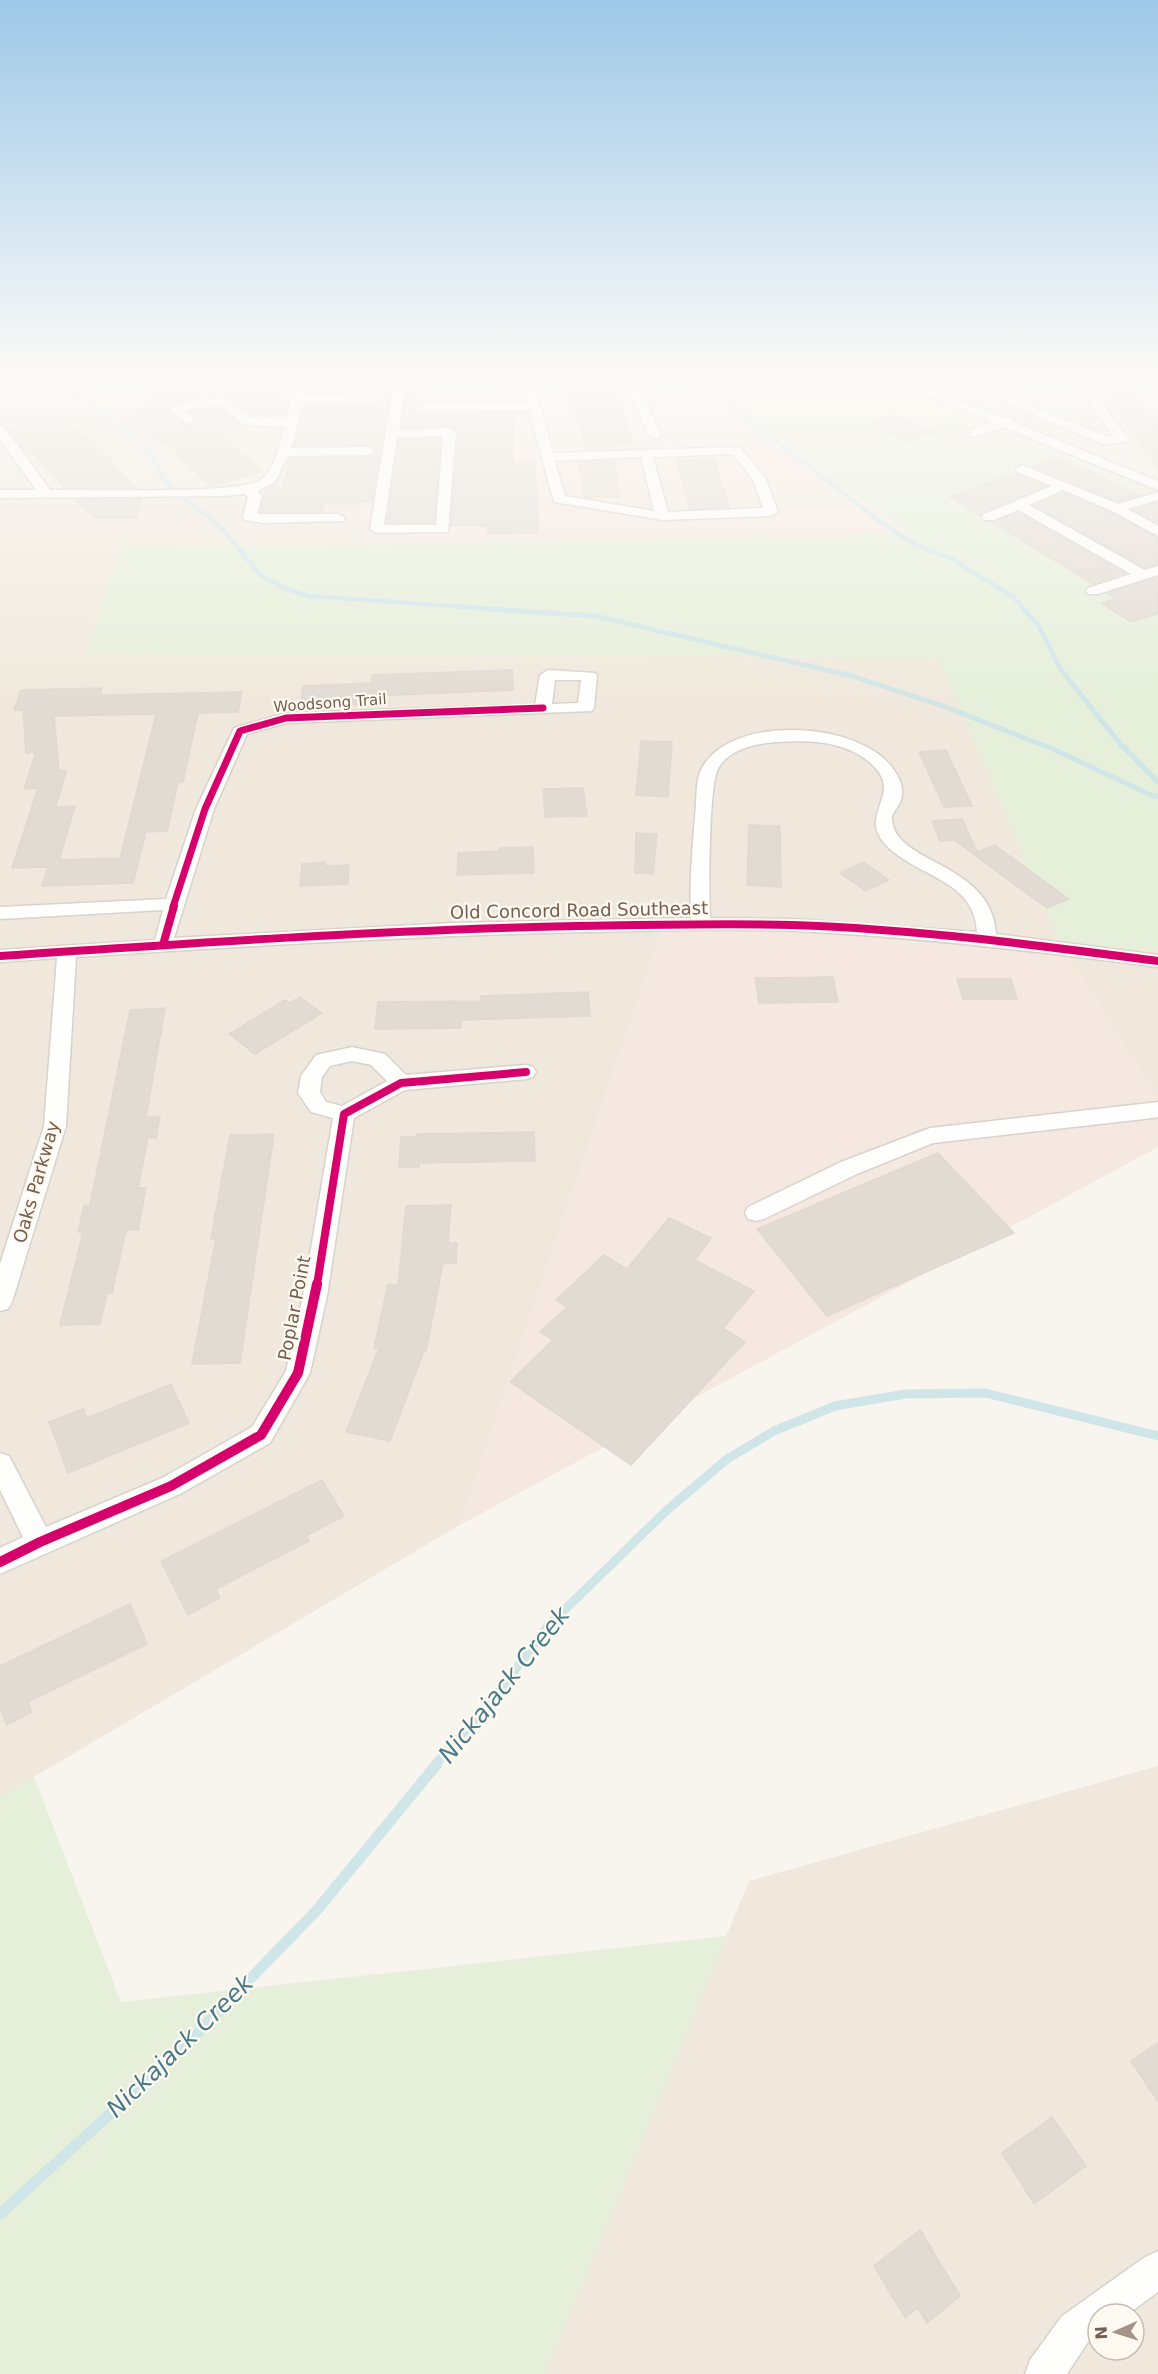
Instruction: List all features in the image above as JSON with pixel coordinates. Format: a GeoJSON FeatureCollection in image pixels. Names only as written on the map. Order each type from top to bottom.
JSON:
{"type":"FeatureCollection","features":[{"type":"Feature","properties":{"kind":"street"},"geometry":{"type":"LineString","coordinates":[[40,486],[46,494]]}},
{"type":"Feature","properties":{"kind":"street"},"geometry":{"type":"LineString","coordinates":[[0,494],[187,493],[248,489],[255,486]]}},
{"type":"Feature","properties":{"kind":"street"},"geometry":{"type":"LineString","coordinates":[[384,486],[377,529],[443,529],[446,486]]}},
{"type":"Feature","properties":{"kind":"street"},"geometry":{"type":"LineString","coordinates":[[555,486],[559,499],[662,516],[771,512],[761,486]]}},
{"type":"Feature","properties":{"kind":"street"},"geometry":{"type":"LineString","coordinates":[[654,486],[662,516]]}},
{"type":"Feature","properties":{"kind":"street"},"geometry":{"type":"LineString","coordinates":[[989,517],[1060,487],[1117,508],[1158,532]]}},
{"type":"Feature","properties":{"kind":"street"},"geometry":{"type":"LineString","coordinates":[[248,489],[255,496],[250,517],[264,519],[338,518]]}},
{"type":"Feature","properties":{"kind":"street"},"geometry":{"type":"LineString","coordinates":[[1117,508],[1158,496]]}},
{"type":"Feature","properties":{"kind":"street"},"geometry":{"type":"LineString","coordinates":[[1018,505],[1142,574]]}},
{"type":"Feature","properties":{"kind":"street"},"geometry":{"type":"LineString","coordinates":[[1093,591],[1158,570]]}},
{"type":"Feature","properties":{"kind":"street","name":"Woodsong Trail"},"geometry":{"type":"LineString","coordinates":[[163,945],[174,904],[221,766],[240,731],[286,718],[543,708]]}},
{"type":"Feature","properties":{"kind":"street"},"geometry":{"type":"LineString","coordinates":[[701,924],[700,850],[708,771],[718,758],[734,747],[756,739],[807,736],[857,747],[876,759],[888,772],[894,788],[892,802],[884,813],[884,827],[893,843],[970,893],[982,907],[987,939]]}},
{"type":"Feature","properties":{"kind":"street"},"geometry":{"type":"LineString","coordinates":[[0,913],[174,904]]}},
{"type":"Feature","properties":{"kind":"street","name":"Old Concord Road Southeast"},"geometry":{"type":"LineString","coordinates":[[0,956],[440,929],[701,924],[804,926],[987,939],[1158,961]]}},
{"type":"Feature","properties":{"kind":"street","name":"Oaks Parkway"},"geometry":{"type":"LineString","coordinates":[[0,1302],[55,1126],[67,951]]}},
{"type":"Feature","properties":{"kind":"street"},"geometry":{"type":"LineString","coordinates":[[401,1083],[378,1059],[352,1054],[323,1060],[312,1076],[309,1092],[319,1107],[344,1114],[401,1083],[526,1072]]}},
{"type":"Feature","properties":{"kind":"street"},"geometry":{"type":"LineString","coordinates":[[756,1213],[849,1168],[930,1136],[1153,1112],[1158,1109]]}},
{"type":"Feature","properties":{"kind":"street","name":"Poplar Point"},"geometry":{"type":"LineString","coordinates":[[0,1562],[40,1542],[171,1486],[261,1435],[298,1373],[315,1296],[344,1114]]}},
{"type":"Feature","properties":{"kind":"street"},"geometry":{"type":"LineString","coordinates":[[0,1464],[40,1542]]}},
{"type":"Feature","properties":{"kind":"street"},"geometry":{"type":"LineString","coordinates":[[1044,2374],[1075,2330],[1158,2270]]}},
{"type":"Feature","properties":{"kind":"shaded area"},"geometry":{"type":"Polygon","coordinates":[[[0,486],[371,486],[359,545],[121,546],[86,654],[938,657],[1059,939],[1096,949],[1158,952],[1158,1099],[1059,940],[663,925],[460,1525],[0,1797],[0,486]]]}},
{"type":"Feature","properties":{"kind":"shaded area"},"geometry":{"type":"Polygon","coordinates":[[[371,486],[839,486],[911,533],[359,545],[371,486]]]}},
{"type":"Feature","properties":{"kind":"shaded area"},"geometry":{"type":"Polygon","coordinates":[[[663,925],[1059,940],[1158,1099],[1158,1147],[460,1525],[663,925]]]}},
{"type":"Feature","properties":{"kind":"shaded area"},"geometry":{"type":"Polygon","coordinates":[[[1158,1766],[1158,2374],[545,2374],[749,1881],[1158,1766]]]}},
{"type":"Feature","properties":{"kind":"green space"},"geometry":{"type":"Polygon","coordinates":[[[839,486],[1153,486],[1158,488],[1158,952],[1096,949],[1059,940],[938,657],[86,654],[121,546],[359,545],[910,533],[839,486]]]}},
{"type":"Feature","properties":{"kind":"green space"},"geometry":{"type":"Polygon","coordinates":[[[34,1777],[121,2002],[727,1936],[545,2374],[0,2374],[0,1797],[34,1777]]]}},
{"type":"Feature","properties":{"kind":"building"},"geometry":{"type":"Polygon","coordinates":[[[63,486],[134,486],[136,488],[65,488],[63,486]]]}},
{"type":"Feature","properties":{"kind":"building"},"geometry":{"type":"Polygon","coordinates":[[[276,486],[282,491],[283,486],[375,486],[372,502],[324,503],[322,512],[260,512],[266,489],[276,486]]]}},
{"type":"Feature","properties":{"kind":"building"},"geometry":{"type":"Polygon","coordinates":[[[392,486],[437,486],[434,523],[387,523],[392,486]]]}},
{"type":"Feature","properties":{"kind":"building"},"geometry":{"type":"Polygon","coordinates":[[[454,486],[536,486],[538,533],[488,534],[487,526],[451,526],[454,486]]]}},
{"type":"Feature","properties":{"kind":"building"},"geometry":{"type":"Polygon","coordinates":[[[582,486],[618,486],[620,497],[584,497],[582,486]]]}},
{"type":"Feature","properties":{"kind":"building"},"geometry":{"type":"Polygon","coordinates":[[[684,486],[722,486],[729,507],[690,509],[684,486]]]}},
{"type":"Feature","properties":{"kind":"building"},"geometry":{"type":"Polygon","coordinates":[[[980,486],[1046,486],[983,512],[980,516],[950,497],[980,486]]]}},
{"type":"Feature","properties":{"kind":"building"},"geometry":{"type":"Polygon","coordinates":[[[1078,486],[1119,486],[1139,495],[1118,502],[1078,486]]]}},
{"type":"Feature","properties":{"kind":"building"},"geometry":{"type":"Polygon","coordinates":[[[1063,492],[1111,513],[1158,538],[1158,564],[1145,568],[1034,505],[1063,492]]]}},
{"type":"Feature","properties":{"kind":"building"},"geometry":{"type":"Polygon","coordinates":[[[142,499],[135,518],[94,518],[76,500],[142,499]]]}},
{"type":"Feature","properties":{"kind":"building"},"geometry":{"type":"Polygon","coordinates":[[[1158,504],[1158,523],[1134,510],[1158,504]]]}},
{"type":"Feature","properties":{"kind":"building"},"geometry":{"type":"Polygon","coordinates":[[[1018,513],[1125,573],[1093,584],[991,522],[1018,513]]]}},
{"type":"Feature","properties":{"kind":"building"},"geometry":{"type":"Polygon","coordinates":[[[1158,577],[1158,614],[1131,622],[1101,603],[1116,599],[1107,593],[1158,577]]]}},
{"type":"Feature","properties":{"kind":"building"},"geometry":{"type":"Polygon","coordinates":[[[512,670],[514,690],[372,696],[372,675],[512,670]]]}},
{"type":"Feature","properties":{"kind":"building"},"geometry":{"type":"Polygon","coordinates":[[[372,683],[371,704],[301,706],[303,686],[372,683]]]}},
{"type":"Feature","properties":{"kind":"building"},"geometry":{"type":"Polygon","coordinates":[[[102,688],[100,695],[242,692],[238,712],[198,713],[183,782],[178,782],[167,831],[146,832],[133,883],[42,886],[48,867],[12,868],[38,788],[24,789],[36,752],[26,753],[23,710],[14,710],[21,690],[102,688]],[[156,714],[54,716],[59,771],[66,771],[56,807],[75,806],[59,860],[120,858],[156,714]]]}},
{"type":"Feature","properties":{"kind":"building"},"geometry":{"type":"Polygon","coordinates":[[[641,741],[672,742],[668,797],[636,795],[641,741]]]}},
{"type":"Feature","properties":{"kind":"building"},"geometry":{"type":"Polygon","coordinates":[[[946,750],[972,806],[944,807],[919,752],[946,750]]]}},
{"type":"Feature","properties":{"kind":"building"},"geometry":{"type":"Polygon","coordinates":[[[583,788],[587,816],[545,817],[543,789],[583,788]]]}},
{"type":"Feature","properties":{"kind":"building"},"geometry":{"type":"Polygon","coordinates":[[[962,819],[977,852],[994,845],[1069,899],[1047,908],[954,840],[940,841],[932,821],[962,819]]]}},
{"type":"Feature","properties":{"kind":"building"},"geometry":{"type":"Polygon","coordinates":[[[749,825],[780,826],[781,887],[747,885],[749,825]]]}},
{"type":"Feature","properties":{"kind":"building"},"geometry":{"type":"Polygon","coordinates":[[[636,833],[657,834],[653,874],[635,873],[636,833]]]}},
{"type":"Feature","properties":{"kind":"building"},"geometry":{"type":"Polygon","coordinates":[[[533,847],[534,873],[457,875],[458,853],[533,847]]]}},
{"type":"Feature","properties":{"kind":"building"},"geometry":{"type":"Polygon","coordinates":[[[325,862],[325,866],[349,865],[348,884],[300,886],[302,864],[325,862]]]}},
{"type":"Feature","properties":{"kind":"building"},"geometry":{"type":"Polygon","coordinates":[[[863,862],[889,880],[866,891],[840,873],[863,862]]]}},
{"type":"Feature","properties":{"kind":"building"},"geometry":{"type":"Polygon","coordinates":[[[833,977],[838,1002],[759,1003],[755,978],[833,977]]]}},
{"type":"Feature","properties":{"kind":"building"},"geometry":{"type":"Polygon","coordinates":[[[957,979],[1011,979],[1017,999],[963,999],[957,979]]]}},
{"type":"Feature","properties":{"kind":"building"},"geometry":{"type":"Polygon","coordinates":[[[588,992],[590,1016],[461,1020],[461,1028],[375,1029],[378,1002],[481,1001],[481,996],[588,992]]]}},
{"type":"Feature","properties":{"kind":"building"},"geometry":{"type":"Polygon","coordinates":[[[300,997],[322,1013],[255,1054],[229,1034],[285,1000],[290,1003],[300,997]]]}},
{"type":"Feature","properties":{"kind":"building"},"geometry":{"type":"Polygon","coordinates":[[[165,1008],[146,1117],[160,1117],[156,1138],[148,1138],[138,1188],[146,1188],[138,1230],[126,1230],[112,1293],[107,1293],[100,1324],[60,1325],[83,1232],[78,1232],[84,1206],[90,1205],[130,1010],[165,1008]]]}},
{"type":"Feature","properties":{"kind":"building"},"geometry":{"type":"Polygon","coordinates":[[[534,1132],[535,1161],[420,1163],[419,1167],[399,1167],[401,1137],[417,1137],[417,1134],[534,1132]]]}},
{"type":"Feature","properties":{"kind":"building"},"geometry":{"type":"Polygon","coordinates":[[[274,1134],[240,1363],[192,1364],[216,1238],[211,1239],[230,1135],[274,1134]]]}},
{"type":"Feature","properties":{"kind":"building"},"geometry":{"type":"Polygon","coordinates":[[[938,1153],[1014,1233],[827,1316],[757,1229],[938,1153]]]}},
{"type":"Feature","properties":{"kind":"building"},"geometry":{"type":"Polygon","coordinates":[[[451,1205],[448,1243],[457,1243],[456,1263],[443,1263],[426,1351],[424,1351],[390,1441],[346,1432],[379,1348],[374,1348],[388,1284],[398,1285],[406,1206],[451,1205]]]}},
{"type":"Feature","properties":{"kind":"building"},"geometry":{"type":"Polygon","coordinates":[[[669,1218],[711,1238],[695,1260],[754,1291],[723,1328],[745,1342],[631,1465],[510,1382],[553,1340],[540,1332],[567,1307],[556,1300],[604,1255],[627,1269],[669,1218]]]}},
{"type":"Feature","properties":{"kind":"building"},"geometry":{"type":"Polygon","coordinates":[[[171,1384],[189,1423],[68,1473],[49,1422],[83,1409],[87,1418],[171,1384]]]}},
{"type":"Feature","properties":{"kind":"building"},"geometry":{"type":"Polygon","coordinates":[[[322,1480],[344,1516],[306,1536],[309,1541],[216,1589],[220,1598],[188,1615],[161,1561],[322,1480]]]}},
{"type":"Feature","properties":{"kind":"building"},"geometry":{"type":"Polygon","coordinates":[[[130,1604],[147,1644],[28,1702],[32,1712],[7,1725],[0,1708],[0,1666],[130,1604]]]}},
{"type":"Feature","properties":{"kind":"building"},"geometry":{"type":"Polygon","coordinates":[[[1158,2043],[1158,2102],[1131,2061],[1158,2043]]]}},
{"type":"Feature","properties":{"kind":"building"},"geometry":{"type":"Polygon","coordinates":[[[1052,2117],[1086,2166],[1034,2204],[1002,2153],[1052,2117]]]}},
{"type":"Feature","properties":{"kind":"building"},"geometry":{"type":"Polygon","coordinates":[[[920,2230],[960,2296],[927,2323],[918,2308],[905,2318],[874,2266],[920,2230]]]}},
{"type":"Feature","properties":{"kind":"waterway"},"geometry":{"type":"LineString","coordinates":[[171,486],[220,526],[260,575],[282,587],[308,596],[509,610]]}},
{"type":"Feature","properties":{"kind":"waterway"},"geometry":{"type":"LineString","coordinates":[[834,486],[886,526],[914,544],[952,559],[1013,597],[1025,610]]}},
{"type":"Feature","properties":{"kind":"waterway"},"geometry":{"type":"LineString","coordinates":[[487,609],[595,616],[852,676],[943,706],[1053,749],[1153,796],[1158,796]]}},
{"type":"Feature","properties":{"kind":"waterway"},"geometry":{"type":"LineString","coordinates":[[1023,609],[1039,626],[1061,670],[1118,741],[1158,782]]}},
{"type":"Feature","properties":{"kind":"waterway","name":"Nickajack Creek"},"geometry":{"type":"LineString","coordinates":[[435,1765],[490,1703],[548,1626],[666,1511],[727,1459],[774,1431],[835,1406],[906,1394],[985,1393],[1158,1436]]}},
{"type":"Feature","properties":{"kind":"waterway","name":"Nickajack Creek"},"geometry":{"type":"LineString","coordinates":[[0,2214],[189,2042],[317,1910],[437,1764]]}},
{"type":"Feature","properties":{"kind":"cycle path"},"geometry":{"type":"LineString","coordinates":[[163,945],[186,863],[205,809],[215,782],[240,731],[286,718],[543,708]]}},
{"type":"Feature","properties":{"kind":"cycle path"},"geometry":{"type":"LineString","coordinates":[[0,956],[299,936],[452,929],[701,924],[792,925],[900,931],[987,939],[1158,961]]}},
{"type":"Feature","properties":{"kind":"cycle path"},"geometry":{"type":"LineString","coordinates":[[0,1562],[40,1542],[171,1486],[261,1435],[298,1373],[315,1296],[344,1114],[401,1083],[526,1072]]}}]}
